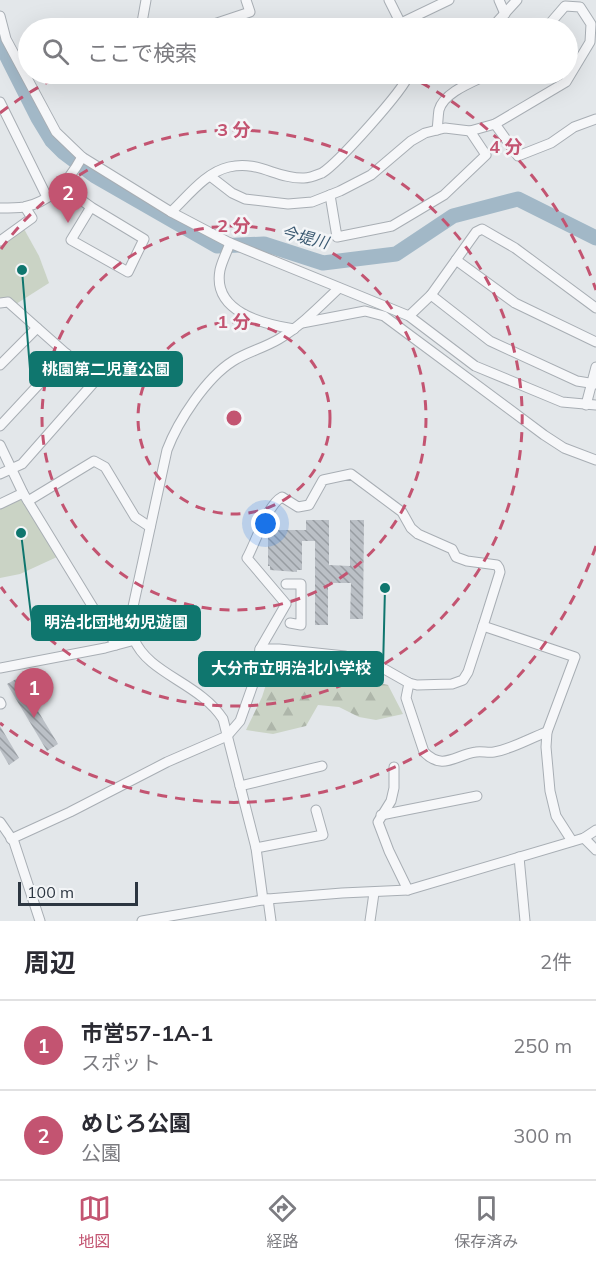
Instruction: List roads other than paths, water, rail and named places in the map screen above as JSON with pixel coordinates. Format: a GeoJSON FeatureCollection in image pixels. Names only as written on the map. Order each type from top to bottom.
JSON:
{"type":"FeatureCollection","features":[{"type":"Feature","properties":{"kind":"street"},"geometry":{"type":"LineString","coordinates":[[232,18],[250,12],[246,0]]}},
{"type":"Feature","properties":{"kind":"street"},"geometry":{"type":"LineString","coordinates":[[389,0],[398,18]]}},
{"type":"Feature","properties":{"kind":"street"},"geometry":{"type":"LineString","coordinates":[[416,18],[449,0]]}},
{"type":"Feature","properties":{"kind":"street"},"geometry":{"type":"LineString","coordinates":[[499,0],[505,14]]}},
{"type":"Feature","properties":{"kind":"street"},"geometry":{"type":"LineString","coordinates":[[501,18],[517,0]]}},
{"type":"Feature","properties":{"kind":"street"},"geometry":{"type":"LineString","coordinates":[[144,18],[149,1]]}},
{"type":"Feature","properties":{"kind":"street"},"geometry":{"type":"LineString","coordinates":[[555,18],[565,6],[580,7],[594,22],[590,42],[578,62]]}},
{"type":"Feature","properties":{"kind":"street"},"geometry":{"type":"LineString","coordinates":[[0,16],[6,39],[18,61]]}},
{"type":"Feature","properties":{"kind":"street"},"geometry":{"type":"LineString","coordinates":[[590,42],[596,52]]}},
{"type":"Feature","properties":{"kind":"street"},"geometry":{"type":"LineString","coordinates":[[30,84],[56,132],[80,159],[230,243],[409,316],[476,366],[562,402],[591,405],[596,367]]}},
{"type":"Feature","properties":{"kind":"street"},"geometry":{"type":"LineString","coordinates":[[171,212],[210,176],[228,167],[248,165],[290,177],[307,178],[322,173],[365,130],[404,84]]}},
{"type":"Feature","properties":{"kind":"street"},"geometry":{"type":"LineString","coordinates":[[437,130],[442,103],[469,84]]}},
{"type":"Feature","properties":{"kind":"street"},"geometry":{"type":"LineString","coordinates":[[210,176],[232,193],[245,199],[288,204],[312,202],[371,175],[411,141],[425,133],[455,128],[470,131],[495,124],[563,84]]}},
{"type":"Feature","properties":{"kind":"street"},"geometry":{"type":"LineString","coordinates":[[0,102],[47,197]]}},
{"type":"Feature","properties":{"kind":"street"},"geometry":{"type":"LineString","coordinates":[[495,124],[518,156],[551,143],[574,127],[596,119]]}},
{"type":"Feature","properties":{"kind":"street"},"geometry":{"type":"LineString","coordinates":[[330,195],[338,237],[392,226],[444,195],[486,155],[470,131]]}},
{"type":"Feature","properties":{"kind":"street"},"geometry":{"type":"LineString","coordinates":[[1,206],[25,207],[56,192],[80,159]]}},
{"type":"Feature","properties":{"kind":"street"},"geometry":{"type":"LineString","coordinates":[[65,180],[73,194],[144,239],[128,272],[71,240],[91,207]]}},
{"type":"Feature","properties":{"kind":"street"},"geometry":{"type":"LineString","coordinates":[[0,240],[33,218],[25,207]]}},
{"type":"Feature","properties":{"kind":"street"},"geometry":{"type":"LineString","coordinates":[[409,316],[431,295],[476,232],[482,229],[515,248],[596,308]]}},
{"type":"Feature","properties":{"kind":"street"},"geometry":{"type":"LineString","coordinates":[[230,243],[220,270],[220,291],[225,300],[256,321],[298,326],[365,310],[384,316],[425,344],[458,372],[544,435],[564,448],[596,460]]}},
{"type":"Feature","properties":{"kind":"street"},"geometry":{"type":"LineString","coordinates":[[456,260],[515,303],[596,342]]}},
{"type":"Feature","properties":{"kind":"street"},"geometry":{"type":"LineString","coordinates":[[271,921],[256,848],[223,719],[216,708],[201,694],[149,661],[135,640],[131,616],[167,450],[175,430],[188,409],[214,377],[231,362],[278,340],[298,326],[339,288]]}},
{"type":"Feature","properties":{"kind":"street"},"geometry":{"type":"LineString","coordinates":[[431,295],[490,341],[577,381],[593,384]]}},
{"type":"Feature","properties":{"kind":"street"},"geometry":{"type":"LineString","coordinates":[[0,303],[8,302],[96,380],[22,464],[0,474]]}},
{"type":"Feature","properties":{"kind":"street"},"geometry":{"type":"LineString","coordinates":[[0,366],[37,328]]}},
{"type":"Feature","properties":{"kind":"street"},"geometry":{"type":"LineString","coordinates":[[0,426],[67,354]]}},
{"type":"Feature","properties":{"kind":"street"},"geometry":{"type":"LineString","coordinates":[[0,445],[25,497],[116,645]]}},
{"type":"Feature","properties":{"kind":"street"},"geometry":{"type":"LineString","coordinates":[[0,504],[25,497],[94,461],[105,467],[135,517],[150,527]]}},
{"type":"Feature","properties":{"kind":"street"},"geometry":{"type":"LineString","coordinates":[[6,836],[79,808],[167,762],[227,736],[240,721],[256,676],[260,649],[286,604],[247,558],[276,500],[282,497],[298,507],[309,505],[323,480],[351,474],[402,512],[411,528],[418,534],[452,549],[456,557],[496,565],[500,568],[468,672],[463,680],[452,684],[417,686],[409,684],[379,666],[345,656],[260,649]]}},
{"type":"Feature","properties":{"kind":"street"},"geometry":{"type":"LineString","coordinates":[[286,584],[301,584],[302,625],[290,623]]}},
{"type":"Feature","properties":{"kind":"street"},"geometry":{"type":"LineString","coordinates":[[282,611],[301,607]]}},
{"type":"Feature","properties":{"kind":"street"},"geometry":{"type":"LineString","coordinates":[[483,626],[575,657],[547,732],[546,747],[550,791],[556,816],[572,841]]}},
{"type":"Feature","properties":{"kind":"street"},"geometry":{"type":"LineString","coordinates":[[0,668],[135,640]]}},
{"type":"Feature","properties":{"kind":"street"},"geometry":{"type":"LineString","coordinates":[[409,684],[406,698],[424,752],[430,759],[439,762],[476,752],[493,753],[547,732]]}},
{"type":"Feature","properties":{"kind":"street"},"geometry":{"type":"LineString","coordinates":[[240,786],[322,766]]}},
{"type":"Feature","properties":{"kind":"street"},"geometry":{"type":"LineString","coordinates":[[394,767],[394,788],[391,801],[378,822],[408,890]]}},
{"type":"Feature","properties":{"kind":"street"},"geometry":{"type":"LineString","coordinates":[[381,815],[477,795]]}},
{"type":"Feature","properties":{"kind":"street"},"geometry":{"type":"LineString","coordinates":[[256,848],[323,835],[315,810]]}},
{"type":"Feature","properties":{"kind":"street"},"geometry":{"type":"LineString","coordinates":[[0,822],[40,921]]}},
{"type":"Feature","properties":{"kind":"street"},"geometry":{"type":"LineString","coordinates":[[142,921],[265,899],[342,892],[408,890],[584,838],[596,830]]}},
{"type":"Feature","properties":{"kind":"street"},"geometry":{"type":"LineString","coordinates":[[584,838],[596,850]]}},
{"type":"Feature","properties":{"kind":"street"},"geometry":{"type":"LineString","coordinates":[[519,857],[525,921]]}},
{"type":"Feature","properties":{"kind":"street"},"geometry":{"type":"LineString","coordinates":[[370,921],[374,892]]}},
{"type":"Feature","properties":{"kind":"waterway","name":"今堤川"},"geometry":{"type":"LineString","coordinates":[[0,43],[18,79]]}},
{"type":"Feature","properties":{"kind":"waterway","name":"今堤川"},"geometry":{"type":"LineString","coordinates":[[21,84],[52,141],[63,152],[95,176],[217,246],[264,244],[323,263],[396,254],[453,216],[518,199],[596,238]]}},
{"type":"Feature","properties":{"kind":"place","name":"めじろ公園"},"geometry":{"type":"Point","coordinates":[68,223]}},
{"type":"Feature","properties":{"kind":"place","name":"桃園第二児童公園"},"geometry":{"type":"Point","coordinates":[22,270]}},
{"type":"Feature","properties":{"kind":"place","name":"明治北団地幼児遊園"},"geometry":{"type":"Point","coordinates":[21,533]}},
{"type":"Feature","properties":{"kind":"place","name":"大分市立明治北小学校"},"geometry":{"type":"Point","coordinates":[385,588]}},
{"type":"Feature","properties":{"kind":"place","name":"市営57-1A-1"},"geometry":{"type":"Point","coordinates":[34,718]}}]}
